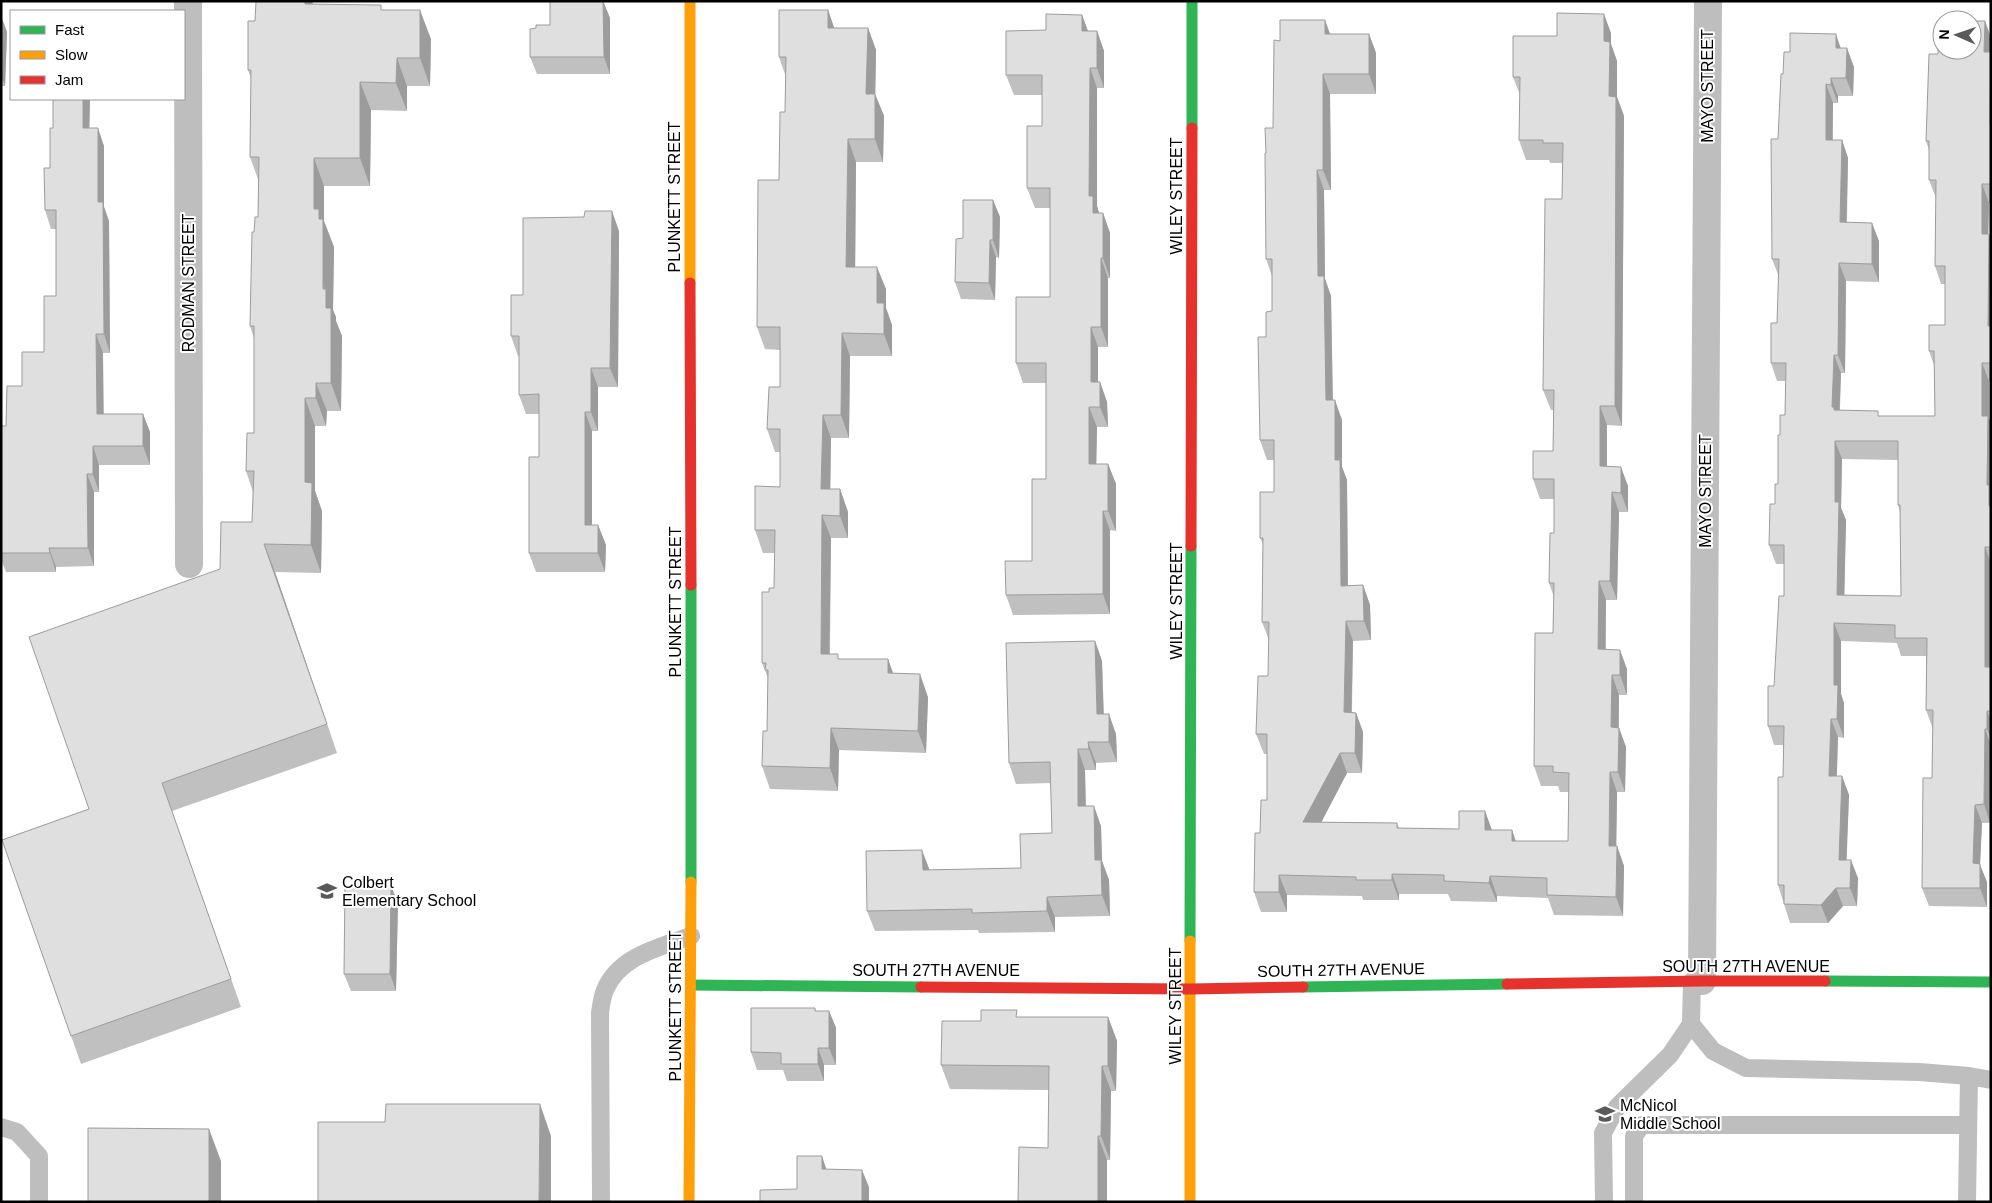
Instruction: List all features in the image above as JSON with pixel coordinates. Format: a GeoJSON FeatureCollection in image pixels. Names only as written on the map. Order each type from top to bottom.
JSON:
{"type":"FeatureCollection","features":[{"type":"Feature","properties":{"kind":"street","name":"RODMAN STREET"},"geometry":{"type":"LineString","coordinates":[[188,1],[189,564]]}},
{"type":"Feature","properties":{"kind":"street","name":"PLUNKETT STREET"},"geometry":{"type":"LineString","coordinates":[[689,1202],[692,936],[690,1]]}},
{"type":"Feature","properties":{"kind":"street","name":"WILEY STREET"},"geometry":{"type":"LineString","coordinates":[[1190,1202],[1192,989],[1192,1]]}},
{"type":"Feature","properties":{"kind":"street","name":"MAYO STREET"},"geometry":{"type":"LineString","coordinates":[[1697,981],[1708,1]]}},
{"type":"Feature","properties":{"kind":"street","name":"SOUTH 27TH AVENUE"},"geometry":{"type":"LineString","coordinates":[[691,985],[1192,989],[1697,981],[1991,982]]}},
{"type":"Feature","properties":{"kind":"lane"},"geometry":{"type":"LineString","coordinates":[[601,1202],[600,1013],[605,990],[620,968],[637,956],[692,936]]}},
{"type":"Feature","properties":{"kind":"lane"},"geometry":{"type":"LineString","coordinates":[[1604,1202],[1603,1133],[1616,1107],[1670,1055],[1691,1024],[1697,981]]}},
{"type":"Feature","properties":{"kind":"lane"},"geometry":{"type":"LineString","coordinates":[[1691,1024],[1713,1051],[1746,1068],[1919,1072],[1969,1076],[1991,1080]]}},
{"type":"Feature","properties":{"kind":"lane"},"geometry":{"type":"LineString","coordinates":[[1967,1202],[1969,1076]]}},
{"type":"Feature","properties":{"kind":"lane"},"geometry":{"type":"LineString","coordinates":[[1634,1202],[1634,1136],[1642,1125],[1968,1125]]}},
{"type":"Feature","properties":{"kind":"lane"},"geometry":{"type":"LineString","coordinates":[[1,1126],[16,1132],[39,1156],[39,1202]]}},
{"type":"Feature","properties":{"kind":"building"},"geometry":{"type":"Polygon","coordinates":[[[256,1],[305,1],[305,4],[381,5],[381,10],[420,10],[420,58],[397,58],[396,83],[360,82],[360,158],[314,158],[314,209],[319,209],[319,219],[323,219],[323,289],[326,289],[326,308],[331,308],[331,383],[316,383],[316,398],[305,398],[305,482],[312,483],[311,545],[264,544],[327,724],[162,783],[231,979],[71,1036],[2,840],[89,809],[29,637],[220,569],[221,522],[252,522],[254,471],[246,471],[247,433],[254,433],[254,326],[250,326],[252,232],[254,232],[255,217],[258,217],[259,157],[250,157],[251,70],[248,70],[248,21],[255,21],[256,1]]]}},
{"type":"Feature","properties":{"kind":"building"},"geometry":{"type":"Polygon","coordinates":[[[550,1],[603,1],[604,57],[530,57],[530,29],[536,28],[536,25],[550,25],[550,1]]]}},
{"type":"Feature","properties":{"kind":"building"},"geometry":{"type":"Polygon","coordinates":[[[779,10],[828,10],[828,28],[868,28],[866,94],[875,94],[875,139],[848,139],[846,267],[877,267],[877,303],[884,303],[884,334],[842,333],[841,415],[823,415],[821,489],[840,489],[840,516],[822,515],[821,654],[838,654],[838,659],[888,659],[888,673],[920,674],[918,731],[831,728],[830,768],[762,766],[763,731],[767,731],[768,670],[765,670],[766,663],[762,663],[762,592],[769,592],[769,588],[774,588],[775,530],[755,530],[755,486],[780,487],[780,429],[767,429],[769,387],[780,387],[780,327],[757,327],[758,180],[779,180],[780,112],[785,112],[786,57],[779,57],[779,10]]]}},
{"type":"Feature","properties":{"kind":"building"},"geometry":{"type":"Polygon","coordinates":[[[1557,13],[1604,14],[1604,41],[1610,42],[1609,96],[1616,97],[1615,406],[1600,406],[1600,466],[1621,467],[1621,493],[1612,492],[1610,581],[1599,581],[1598,649],[1620,650],[1620,675],[1612,675],[1611,727],[1619,728],[1618,772],[1610,772],[1609,846],[1617,846],[1616,897],[1547,895],[1547,878],[1490,876],[1489,883],[1444,881],[1444,875],[1392,874],[1392,880],[1356,880],[1356,877],[1279,875],[1279,892],[1254,892],[1255,833],[1260,833],[1261,800],[1267,800],[1267,734],[1256,734],[1258,676],[1268,676],[1269,622],[1262,622],[1263,538],[1260,538],[1260,492],[1274,492],[1274,440],[1260,440],[1258,337],[1266,337],[1266,312],[1272,311],[1272,259],[1266,259],[1265,128],[1273,128],[1274,40],[1280,41],[1280,20],[1325,20],[1325,34],[1369,34],[1369,74],[1323,74],[1323,170],[1317,170],[1318,276],[1324,276],[1326,400],[1335,400],[1335,460],[1340,460],[1341,586],[1363,585],[1364,621],[1346,621],[1344,712],[1356,713],[1355,753],[1340,753],[1303,822],[1397,823],[1397,828],[1459,829],[1459,811],[1485,811],[1485,830],[1512,830],[1512,841],[1568,841],[1569,773],[1553,772],[1553,766],[1534,766],[1535,633],[1553,633],[1554,583],[1549,583],[1550,533],[1554,533],[1554,479],[1533,479],[1533,451],[1553,451],[1554,390],[1543,390],[1545,199],[1562,199],[1563,143],[1543,143],[1543,140],[1519,140],[1520,77],[1513,77],[1513,36],[1557,36],[1557,13]]]}},
{"type":"Feature","properties":{"kind":"building"},"geometry":{"type":"Polygon","coordinates":[[[1046,14],[1082,15],[1082,31],[1097,31],[1097,68],[1090,68],[1089,196],[1093,196],[1093,213],[1103,213],[1103,258],[1101,258],[1101,327],[1091,327],[1091,382],[1100,382],[1100,407],[1089,407],[1089,464],[1108,464],[1108,511],[1103,511],[1103,594],[1006,595],[1005,561],[1032,561],[1032,479],[1046,479],[1046,363],[1016,363],[1016,297],[1050,297],[1050,188],[1027,188],[1027,126],[1042,126],[1042,75],[1006,75],[1006,31],[1046,30],[1046,14]]]}},
{"type":"Feature","properties":{"kind":"building"},"geometry":{"type":"Polygon","coordinates":[[[1982,21],[1985,21],[1984,52],[1991,52],[1991,184],[1982,184],[1982,234],[1989,234],[1988,326],[1991,326],[1991,363],[1982,363],[1982,416],[1988,416],[1987,485],[1989,485],[1989,506],[1991,506],[1991,547],[1985,547],[1985,667],[1991,667],[1991,711],[1987,711],[1987,729],[1985,729],[1984,804],[1975,805],[1973,863],[1980,864],[1980,888],[1922,888],[1923,778],[1932,778],[1933,710],[1926,710],[1927,638],[1895,638],[1895,625],[1834,623],[1834,685],[1838,685],[1837,719],[1831,719],[1829,776],[1842,776],[1839,860],[1851,860],[1850,888],[1836,888],[1821,905],[1784,904],[1784,885],[1778,885],[1778,777],[1783,777],[1784,726],[1768,726],[1768,686],[1774,686],[1779,596],[1784,596],[1784,545],[1769,545],[1770,504],[1775,504],[1775,484],[1778,484],[1780,415],[1785,415],[1786,363],[1771,363],[1771,323],[1777,323],[1779,259],[1772,259],[1771,139],[1778,139],[1784,52],[1790,52],[1790,33],[1836,34],[1836,48],[1847,48],[1846,78],[1831,78],[1831,85],[1826,84],[1826,140],[1842,140],[1840,222],[1872,223],[1872,264],[1839,263],[1838,355],[1834,355],[1832,407],[1834,407],[1834,410],[1878,411],[1878,416],[1935,416],[1934,351],[1929,351],[1929,325],[1945,325],[1945,266],[1935,266],[1936,180],[1929,180],[1929,141],[1926,141],[1929,54],[1932,54],[1932,60],[1982,60],[1982,21]],[[1835,441],[1835,502],[1839,502],[1837,595],[1901,596],[1900,505],[1898,505],[1898,441],[1835,441]]]}},
{"type":"Feature","properties":{"kind":"building"},"geometry":{"type":"Polygon","coordinates":[[[53,100],[83,100],[83,128],[98,128],[98,202],[103,202],[104,334],[96,334],[97,414],[143,414],[143,446],[93,446],[93,474],[87,474],[88,548],[49,548],[50,553],[1,553],[1,426],[6,426],[7,386],[22,386],[22,352],[44,352],[44,296],[56,296],[56,210],[45,210],[44,168],[50,168],[50,128],[53,128],[53,100]]]}},
{"type":"Feature","properties":{"kind":"building"},"geometry":{"type":"Polygon","coordinates":[[[963,200],[993,200],[993,240],[990,240],[989,283],[955,282],[956,239],[963,238],[963,200]]]}},
{"type":"Feature","properties":{"kind":"building"},"geometry":{"type":"Polygon","coordinates":[[[585,211],[612,211],[610,368],[591,368],[591,412],[585,412],[585,525],[598,525],[598,553],[529,553],[529,457],[539,457],[539,394],[519,395],[519,336],[511,336],[511,295],[523,295],[523,218],[584,217],[585,211]]]}},
{"type":"Feature","properties":{"kind":"building"},"geometry":{"type":"Polygon","coordinates":[[[1095,641],[1097,714],[1109,714],[1109,742],[1088,742],[1089,749],[1078,749],[1078,806],[1094,806],[1095,860],[1101,860],[1102,895],[1047,897],[1047,911],[972,913],[972,909],[867,911],[866,851],[922,850],[923,870],[1021,868],[1020,834],[1052,833],[1050,762],[1009,763],[1006,643],[1095,641]]]}},
{"type":"Feature","properties":{"kind":"building"},"geometry":{"type":"Polygon","coordinates":[[[345,886],[391,886],[390,974],[344,974],[345,886]]]}},
{"type":"Feature","properties":{"kind":"building"},"geometry":{"type":"Polygon","coordinates":[[[751,1008],[815,1008],[815,1011],[829,1011],[829,1048],[818,1048],[818,1064],[781,1064],[781,1053],[751,1052],[751,1008]]]}},
{"type":"Feature","properties":{"kind":"building"},"geometry":{"type":"Polygon","coordinates":[[[981,1010],[1017,1010],[1016,1017],[1108,1017],[1108,1066],[1102,1066],[1101,1136],[1098,1136],[1098,1202],[1018,1202],[1019,1147],[1048,1148],[1049,1066],[941,1065],[942,1021],[981,1021],[981,1010]]]}},
{"type":"Feature","properties":{"kind":"building"},"geometry":{"type":"Polygon","coordinates":[[[386,1104],[540,1104],[539,1202],[318,1202],[318,1122],[385,1122],[386,1104]]]}},
{"type":"Feature","properties":{"kind":"building"},"geometry":{"type":"Polygon","coordinates":[[[88,1128],[209,1129],[209,1202],[88,1202],[88,1128]]]}},
{"type":"Feature","properties":{"kind":"building"},"geometry":{"type":"Polygon","coordinates":[[[797,1156],[822,1156],[822,1169],[862,1170],[862,1202],[760,1202],[760,1190],[797,1189],[797,1156]]]}},
{"type":"Feature","properties":{"kind":"traffic: fast"},"geometry":{"type":"LineString","coordinates":[[1192,1],[1192,128]]}},
{"type":"Feature","properties":{"kind":"traffic: fast"},"geometry":{"type":"LineString","coordinates":[[1190,941],[1191,546]]}},
{"type":"Feature","properties":{"kind":"traffic: fast"},"geometry":{"type":"LineString","coordinates":[[691,585],[691,882]]}},
{"type":"Feature","properties":{"kind":"traffic: fast"},"geometry":{"type":"LineString","coordinates":[[1825,981],[1991,982]]}},
{"type":"Feature","properties":{"kind":"traffic: fast"},"geometry":{"type":"LineString","coordinates":[[1303,987],[1507,984]]}},
{"type":"Feature","properties":{"kind":"traffic: fast"},"geometry":{"type":"LineString","coordinates":[[691,985],[921,987]]}},
{"type":"Feature","properties":{"kind":"traffic: slow"},"geometry":{"type":"LineString","coordinates":[[690,1],[690,283]]}},
{"type":"Feature","properties":{"kind":"traffic: slow"},"geometry":{"type":"LineString","coordinates":[[689,1202],[691,882]]}},
{"type":"Feature","properties":{"kind":"traffic: slow"},"geometry":{"type":"LineString","coordinates":[[1190,941],[1190,1202]]}},
{"type":"Feature","properties":{"kind":"traffic: jam"},"geometry":{"type":"LineString","coordinates":[[1191,546],[1192,128]]}},
{"type":"Feature","properties":{"kind":"traffic: jam"},"geometry":{"type":"LineString","coordinates":[[690,283],[691,585]]}},
{"type":"Feature","properties":{"kind":"traffic: jam"},"geometry":{"type":"LineString","coordinates":[[1507,984],[1825,981]]}},
{"type":"Feature","properties":{"kind":"traffic: jam"},"geometry":{"type":"LineString","coordinates":[[921,987],[1191,989],[1303,987]]}},
{"type":"Feature","properties":{"kind":"place","name":"Colbert Elementary School"},"geometry":{"type":"Point","coordinates":[327,891]}},
{"type":"Feature","properties":{"kind":"place","name":"McNicol Middle School"},"geometry":{"type":"Point","coordinates":[1605,1114]}}]}
